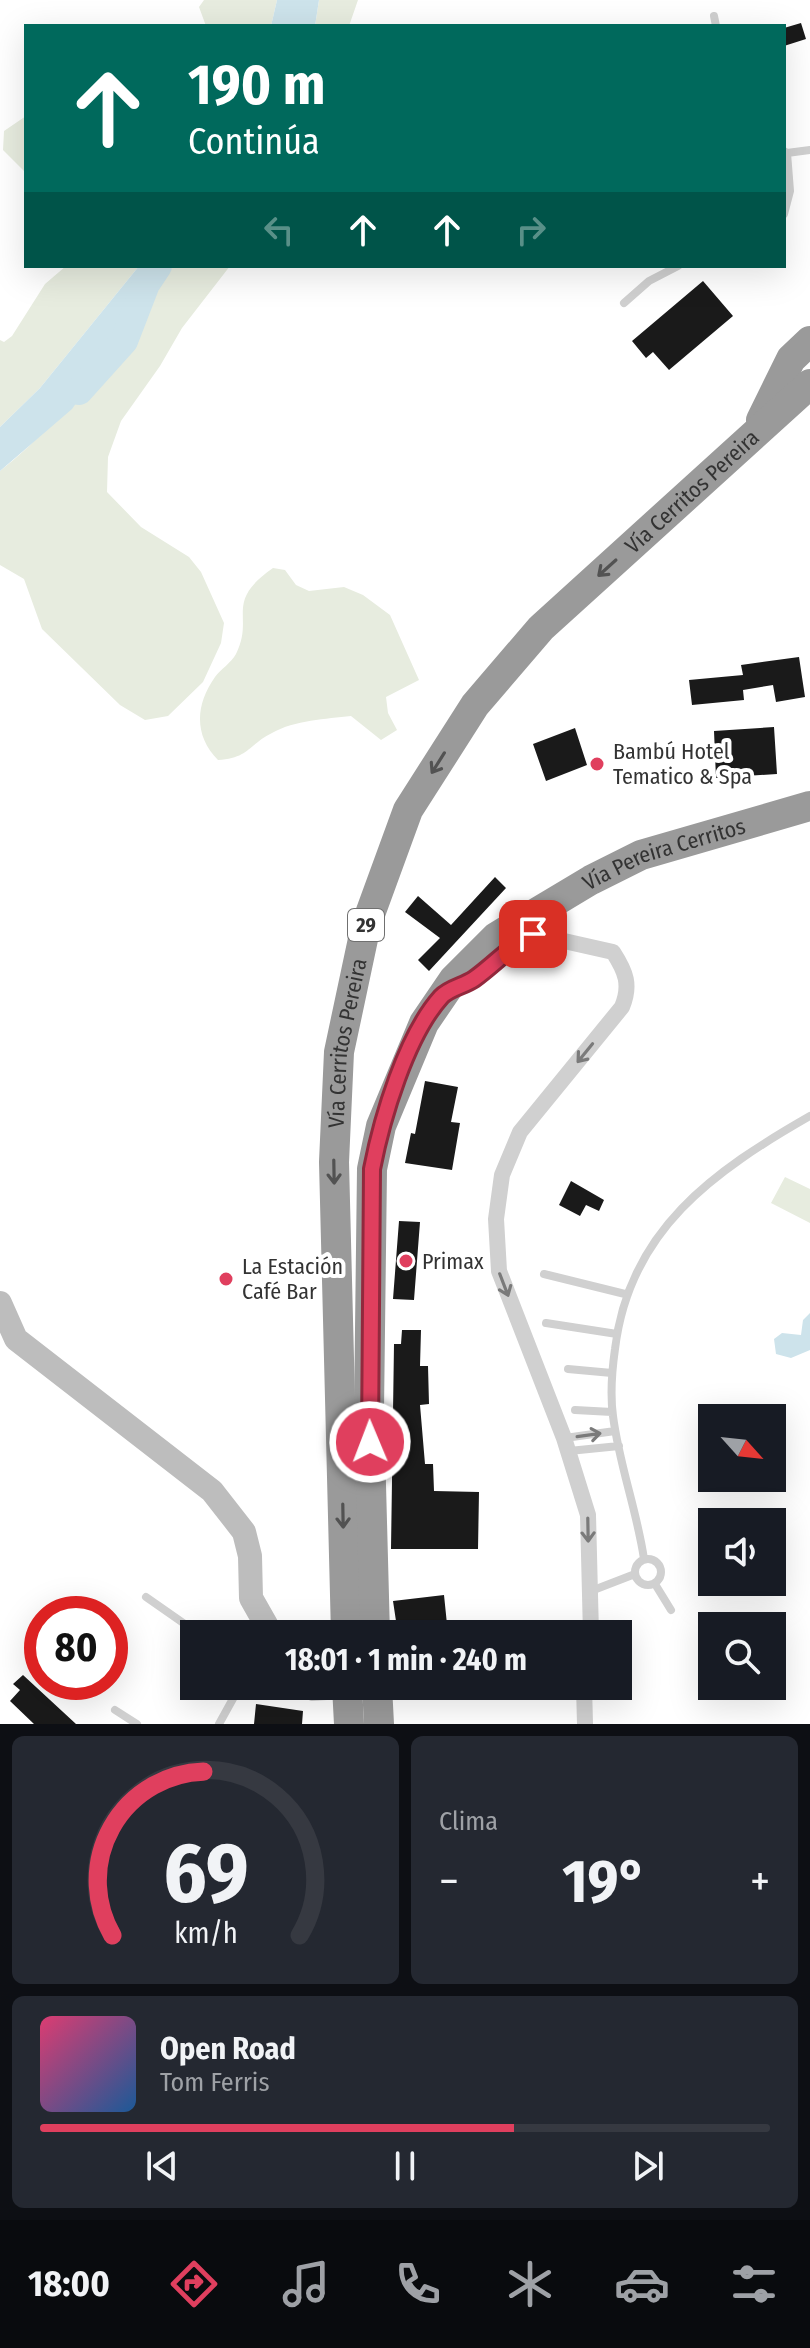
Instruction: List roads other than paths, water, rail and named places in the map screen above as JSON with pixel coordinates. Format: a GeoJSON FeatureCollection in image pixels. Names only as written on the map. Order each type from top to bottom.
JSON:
{"type":"FeatureCollection","features":[{"type":"Feature","properties":{"kind":"highway"},"geometry":{"type":"LineString","coordinates":[[755,433],[791,359],[810,341]]}},
{"type":"Feature","properties":{"kind":"highway","name":"Vía Cerritos Pereira"},"geometry":{"type":"LineString","coordinates":[[346,1620],[334,1162],[339,1052],[366,925],[408,810],[475,705],[541,628],[810,384]]}},
{"type":"Feature","properties":{"kind":"highway","name":"Vía Pereira Cerritos"},"geometry":{"type":"LineString","coordinates":[[375,1620],[369,1410],[372,1169],[381,1126],[398,1079],[424,1023],[443,995],[496,937],[591,880],[641,855],[810,806]]}},
{"type":"Feature","properties":{"kind":"highway"},"geometry":{"type":"LineString","coordinates":[[378,1700],[379,1724]]}},
{"type":"Feature","properties":{"kind":"street"},"geometry":{"type":"LineString","coordinates":[[443,995],[474,979],[508,947],[533,934],[599,946],[613,952],[624,968],[629,990],[622,1007],[520,1132],[502,1175],[496,1219],[499,1271],[566,1445],[588,1515],[590,1620]]}},
{"type":"Feature","properties":{"kind":"street"},"geometry":{"type":"LineString","coordinates":[[0,1303],[16,1339],[212,1491],[244,1532],[250,1556],[251,1598],[263,1620]]}},
{"type":"Feature","properties":{"kind":"street"},"geometry":{"type":"LineString","coordinates":[[584,1700],[585,1724]]}},
{"type":"Feature","properties":{"kind":"lane"},"geometry":{"type":"LineString","coordinates":[[714,16],[716,24]]}},
{"type":"Feature","properties":{"kind":"lane"},"geometry":{"type":"LineString","coordinates":[[786,206],[790,191],[786,152],[810,150]]}},
{"type":"Feature","properties":{"kind":"lane"},"geometry":{"type":"LineString","coordinates":[[624,303],[649,281],[674,268]]}},
{"type":"Feature","properties":{"kind":"lane"},"geometry":{"type":"LineString","coordinates":[[644,1559],[612,1412],[612,1373],[625,1294],[652,1241],[693,1195],[742,1156],[810,1116]]}},
{"type":"Feature","properties":{"kind":"lane"},"geometry":{"type":"LineString","coordinates":[[544,1274],[625,1294]]}},
{"type":"Feature","properties":{"kind":"lane"},"geometry":{"type":"LineString","coordinates":[[546,1323],[617,1334]]}},
{"type":"Feature","properties":{"kind":"lane"},"geometry":{"type":"LineString","coordinates":[[568,1369],[612,1373]]}},
{"type":"Feature","properties":{"kind":"lane"},"geometry":{"type":"LineString","coordinates":[[575,1410],[612,1412]]}},
{"type":"Feature","properties":{"kind":"lane"},"geometry":{"type":"LineString","coordinates":[[566,1445],[615,1431]]}},
{"type":"Feature","properties":{"kind":"lane"},"geometry":{"type":"LineString","coordinates":[[566,1445],[619,1446]]}},
{"type":"Feature","properties":{"kind":"lane"},"geometry":{"type":"LineString","coordinates":[[635,1574],[639,1562],[651,1558],[661,1566],[662,1573],[655,1584]]}},
{"type":"Feature","properties":{"kind":"lane"},"geometry":{"type":"LineString","coordinates":[[589,1592],[635,1574]]}},
{"type":"Feature","properties":{"kind":"lane"},"geometry":{"type":"LineString","coordinates":[[635,1574],[642,1584],[655,1584]]}},
{"type":"Feature","properties":{"kind":"lane"},"geometry":{"type":"LineString","coordinates":[[655,1584],[671,1610]]}},
{"type":"Feature","properties":{"kind":"lane"},"geometry":{"type":"LineString","coordinates":[[146,1597],[180,1621]]}},
{"type":"Feature","properties":{"kind":"lane"},"geometry":{"type":"LineString","coordinates":[[219,1724],[232,1700]]}},
{"type":"Feature","properties":{"kind":"lane"},"geometry":{"type":"LineString","coordinates":[[115,1710],[137,1724]]}},
{"type":"Feature","properties":{"kind":"water"},"geometry":{"type":"Polygon","coordinates":[[[277,0],[319,0],[315,24],[271,24],[277,0]]]}},
{"type":"Feature","properties":{"kind":"water"},"geometry":{"type":"Polygon","coordinates":[[[137,268],[172,268],[72,409],[0,471],[0,427],[40,388],[137,268]]]}},
{"type":"Feature","properties":{"kind":"water"},"geometry":{"type":"Polygon","coordinates":[[[810,1313],[810,1350],[791,1358],[776,1354],[774,1339],[782,1333],[801,1335],[803,1320],[810,1313]]]}},
{"type":"Feature","properties":{"kind":"waterway"},"geometry":{"type":"LineString","coordinates":[[79,391],[124,341],[146,284],[157,268]]}},
{"type":"Feature","properties":{"kind":"place","name":"Bambú Hotel Tematico & Spa"},"geometry":{"type":"Point","coordinates":[597,764]}},
{"type":"Feature","properties":{"kind":"place","name":"Primax"},"geometry":{"type":"Point","coordinates":[406,1261]}},
{"type":"Feature","properties":{"kind":"place","name":"La Estación Café Bar"},"geometry":{"type":"Point","coordinates":[226,1279]}}]}
